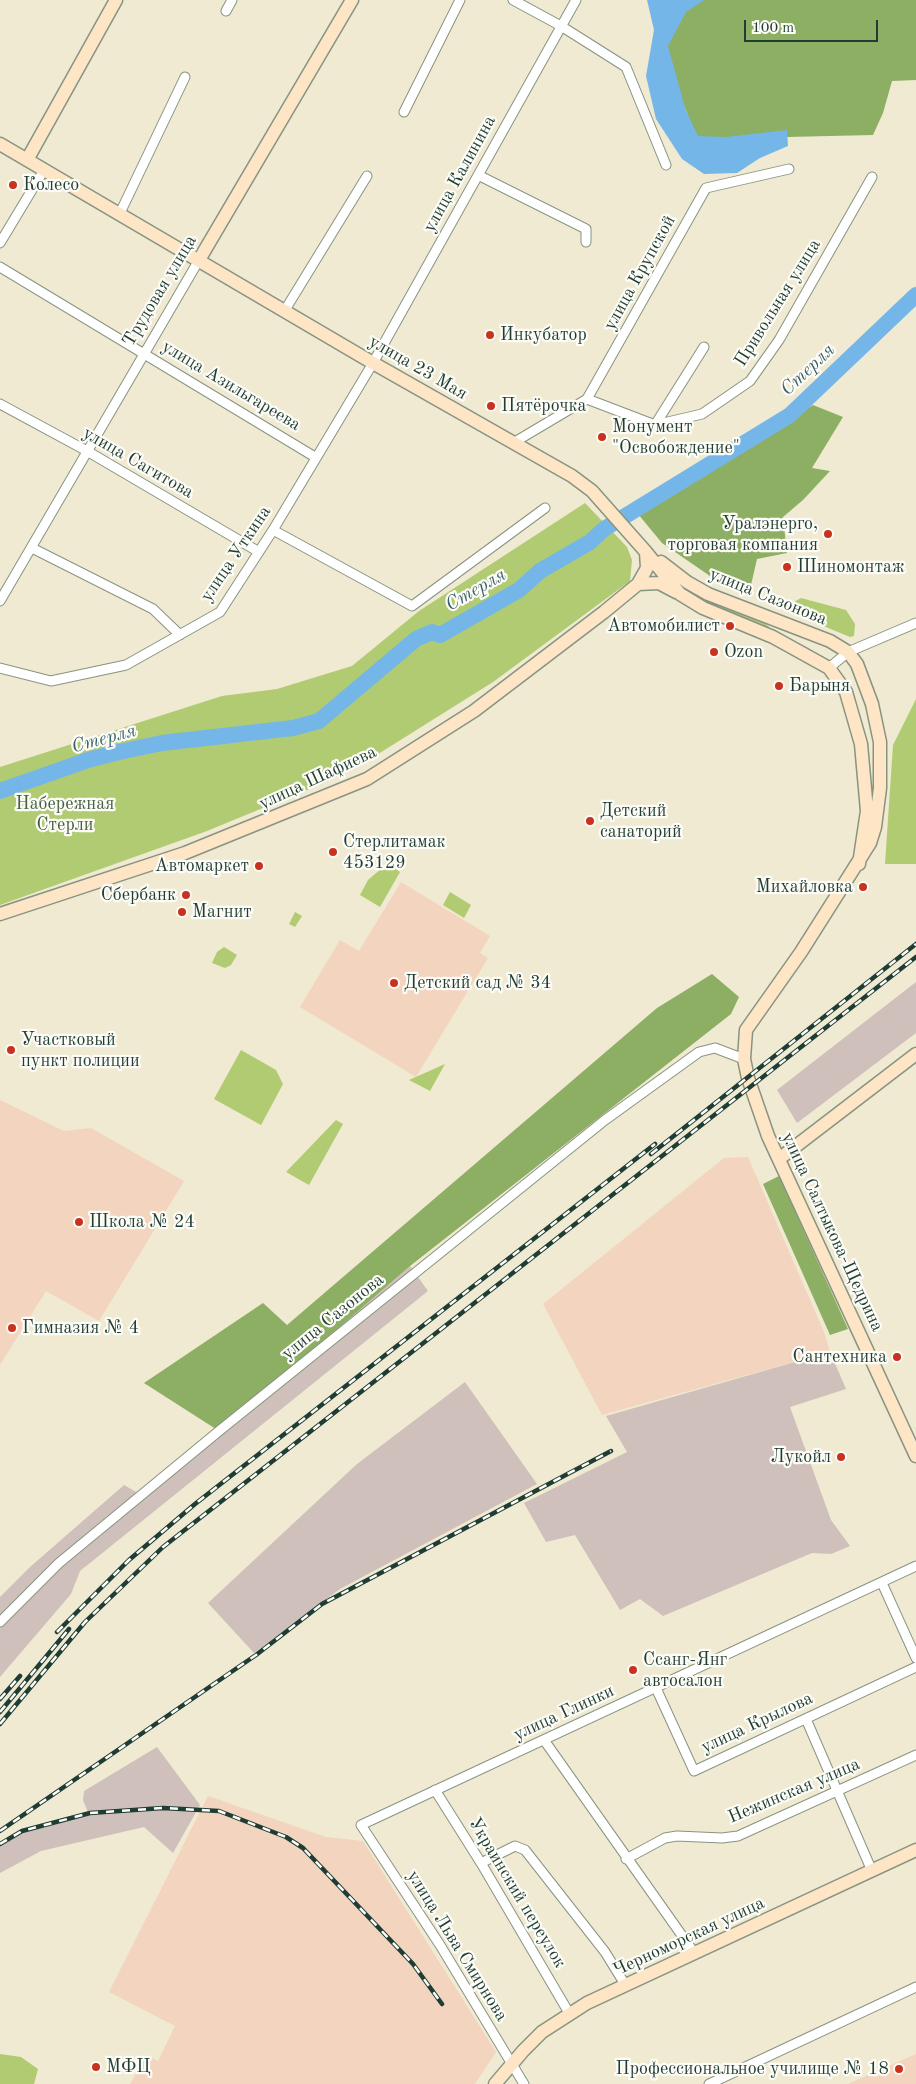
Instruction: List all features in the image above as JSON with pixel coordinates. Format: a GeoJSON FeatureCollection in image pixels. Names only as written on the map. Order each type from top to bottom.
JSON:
{"type":"FeatureCollection","features":[{"type":"Feature","properties":{"kind":"main road"},"geometry":{"type":"LineString","coordinates":[[27,160],[116,0]]}},
{"type":"Feature","properties":{"kind":"main road","name":"Трудовая улица"},"geometry":{"type":"LineString","coordinates":[[199,260],[352,0]]}},
{"type":"Feature","properties":{"kind":"main road","name":"улица 23 Мая"},"geometry":{"type":"LineString","coordinates":[[0,144],[373,363],[572,476],[592,491],[646,552]]}},
{"type":"Feature","properties":{"kind":"main road"},"geometry":{"type":"LineString","coordinates":[[638,584],[647,568],[646,552]]}},
{"type":"Feature","properties":{"kind":"main road","name":"улица Сазонова"},"geometry":{"type":"LineString","coordinates":[[646,552],[680,594],[704,608],[773,637],[829,668],[846,692],[861,744],[867,811],[859,864]]}},
{"type":"Feature","properties":{"kind":"main road","name":"улица Сазонова"},"geometry":{"type":"LineString","coordinates":[[646,552],[687,582],[708,594],[821,637],[848,652],[857,664],[872,704],[880,742],[880,788],[875,827],[870,843],[859,864],[753,1018]]}},
{"type":"Feature","properties":{"kind":"main road"},"geometry":{"type":"LineString","coordinates":[[638,584],[658,583],[680,594]]}},
{"type":"Feature","properties":{"kind":"main road","name":"улица Шафиева"},"geometry":{"type":"LineString","coordinates":[[0,914],[185,853],[367,779],[474,710],[638,584]]}},
{"type":"Feature","properties":{"kind":"main road"},"geometry":{"type":"LineString","coordinates":[[704,608],[702,600],[708,594]]}},
{"type":"Feature","properties":{"kind":"main road","name":"улица Салтыкова-Щедрина"},"geometry":{"type":"LineString","coordinates":[[753,1018],[746,1030],[744,1059],[748,1078],[768,1136],[916,1456]]}},
{"type":"Feature","properties":{"kind":"main road"},"geometry":{"type":"LineString","coordinates":[[779,1159],[916,1054]]}},
{"type":"Feature","properties":{"kind":"main road","name":"Черноморская улица"},"geometry":{"type":"LineString","coordinates":[[496,2084],[510,2065],[542,2032],[569,2013],[916,1850]]}},
{"type":"Feature","properties":{"kind":"street"},"geometry":{"type":"LineString","coordinates":[[226,11],[232,0]]}},
{"type":"Feature","properties":{"kind":"street"},"geometry":{"type":"LineString","coordinates":[[404,112],[460,0]]}},
{"type":"Feature","properties":{"kind":"street"},"geometry":{"type":"LineString","coordinates":[[513,0],[561,26],[626,67],[666,166]]}},
{"type":"Feature","properties":{"kind":"street","name":"улица Калинина"},"geometry":{"type":"LineString","coordinates":[[373,363],[576,0]]}},
{"type":"Feature","properties":{"kind":"street"},"geometry":{"type":"LineString","coordinates":[[120,213],[185,77]]}},
{"type":"Feature","properties":{"kind":"street","name":"улица Крупской"},"geometry":{"type":"LineString","coordinates":[[513,443],[587,398],[706,188],[790,169]]}},
{"type":"Feature","properties":{"kind":"street"},"geometry":{"type":"LineString","coordinates":[[0,243],[44,170]]}},
{"type":"Feature","properties":{"kind":"street"},"geometry":{"type":"LineString","coordinates":[[478,175],[586,229],[586,242]]}},
{"type":"Feature","properties":{"kind":"street"},"geometry":{"type":"LineString","coordinates":[[285,310],[367,176]]}},
{"type":"Feature","properties":{"kind":"street","name":"Привольная улица"},"geometry":{"type":"LineString","coordinates":[[655,425],[702,414],[750,381],[779,340],[872,177]]}},
{"type":"Feature","properties":{"kind":"street","name":"Трудовая улица"},"geometry":{"type":"LineString","coordinates":[[0,601],[199,260]]}},
{"type":"Feature","properties":{"kind":"street","name":"улица Азильгареева"},"geometry":{"type":"LineString","coordinates":[[0,267],[316,456]]}},
{"type":"Feature","properties":{"kind":"street"},"geometry":{"type":"LineString","coordinates":[[587,398],[655,425],[704,347]]}},
{"type":"Feature","properties":{"kind":"street","name":"улица Уткина"},"geometry":{"type":"LineString","coordinates":[[0,668],[51,681],[126,665],[220,612],[273,530],[373,363]]}},
{"type":"Feature","properties":{"kind":"street","name":"улица Сагитова"},"geometry":{"type":"LineString","coordinates":[[0,404],[87,451],[259,552]]}},
{"type":"Feature","properties":{"kind":"street"},"geometry":{"type":"LineString","coordinates":[[273,530],[412,606],[545,508]]}},
{"type":"Feature","properties":{"kind":"street"},"geometry":{"type":"LineString","coordinates":[[32,548],[153,609],[180,635]]}},
{"type":"Feature","properties":{"kind":"street"},"geometry":{"type":"LineString","coordinates":[[829,668],[848,652],[916,623]]}},
{"type":"Feature","properties":{"kind":"street","name":"улица Сазонова"},"geometry":{"type":"LineString","coordinates":[[0,1622],[59,1563],[219,1431],[605,1120],[699,1052],[707,1049],[722,1049],[744,1059]]}},
{"type":"Feature","properties":{"kind":"street","name":"улица Глинки"},"geometry":{"type":"LineString","coordinates":[[361,1826],[916,1566]]}},
{"type":"Feature","properties":{"kind":"street"},"geometry":{"type":"LineString","coordinates":[[882,1583],[916,1658]]}},
{"type":"Feature","properties":{"kind":"street","name":"улица Крылова"},"geometry":{"type":"LineString","coordinates":[[656,1688],[694,1770],[916,1667]]}},
{"type":"Feature","properties":{"kind":"street"},"geometry":{"type":"LineString","coordinates":[[806,1719],[872,1871]]}},
{"type":"Feature","properties":{"kind":"street"},"geometry":{"type":"LineString","coordinates":[[544,1740],[626,1859],[695,1954]]}},
{"type":"Feature","properties":{"kind":"street","name":"Нежинская улица"},"geometry":{"type":"LineString","coordinates":[[626,1859],[665,1838],[677,1836],[722,1838],[738,1836],[916,1755]]}},
{"type":"Feature","properties":{"kind":"street","name":"Украинский переулок"},"geometry":{"type":"LineString","coordinates":[[435,1790],[481,1863],[569,2013]]}},
{"type":"Feature","properties":{"kind":"street","name":"улица Льва Смирнова"},"geometry":{"type":"LineString","coordinates":[[361,1826],[440,1945],[510,2065],[524,2084]]}},
{"type":"Feature","properties":{"kind":"street"},"geometry":{"type":"LineString","coordinates":[[481,1863],[515,1846],[525,1850],[605,1952],[626,1986]]}},
{"type":"Feature","properties":{"kind":"street"},"geometry":{"type":"LineString","coordinates":[[709,2084],[916,1987]]}},
{"type":"Feature","properties":{"kind":"shaded area","name":"Детский сад № 34"},"geometry":{"type":"Polygon","coordinates":[[[401,882],[490,936],[480,953],[488,958],[416,1077],[300,1007],[340,940],[359,951],[401,882]]]}},
{"type":"Feature","properties":{"kind":"shaded area"},"geometry":{"type":"Polygon","coordinates":[[[916,982],[916,1033],[797,1123],[777,1090],[916,982]]]}},
{"type":"Feature","properties":{"kind":"shaded area","name":"Школа № 24"},"geometry":{"type":"Polygon","coordinates":[[[0,1100],[64,1131],[91,1128],[184,1181],[99,1321],[46,1291],[0,1365],[0,1100]]]}},
{"type":"Feature","properties":{"kind":"shaded area"},"geometry":{"type":"Polygon","coordinates":[[[748,1157],[824,1332],[830,1352],[602,1415],[543,1304],[724,1158],[748,1157]]]}},
{"type":"Feature","properties":{"kind":"shaded area"},"geometry":{"type":"Polygon","coordinates":[[[410,1266],[428,1291],[80,1571],[71,1594],[0,1677],[0,1597],[30,1567],[124,1485],[138,1493],[410,1266]]]}},
{"type":"Feature","properties":{"kind":"shaded area"},"geometry":{"type":"Polygon","coordinates":[[[830,1352],[846,1389],[790,1407],[831,1520],[850,1546],[831,1554],[812,1553],[663,1616],[640,1599],[620,1610],[575,1535],[546,1542],[524,1503],[627,1452],[606,1416],[830,1352]]]}},
{"type":"Feature","properties":{"kind":"shaded area"},"geometry":{"type":"Polygon","coordinates":[[[465,1382],[537,1484],[340,1589],[254,1653],[208,1603],[357,1464],[465,1382]]]}},
{"type":"Feature","properties":{"kind":"shaded area"},"geometry":{"type":"Polygon","coordinates":[[[157,1747],[200,1805],[173,1853],[144,1827],[41,1851],[0,1873],[0,1846],[23,1833],[89,1815],[83,1800],[84,1791],[157,1747]]]}},
{"type":"Feature","properties":{"kind":"shaded area"},"geometry":{"type":"Polygon","coordinates":[[[208,1796],[326,1837],[363,1841],[496,2052],[475,2084],[130,2084],[147,2055],[158,2061],[175,2026],[109,1992],[208,1796]]]}},
{"type":"Feature","properties":{"kind":"shaded area","name":"Профессиональное училище № 18"},"geometry":{"type":"Polygon","coordinates":[[[916,2054],[916,2084],[848,2084],[916,2054]]]}},
{"type":"Feature","properties":{"kind":"green space"},"geometry":{"type":"Polygon","coordinates":[[[668,0],[916,0],[916,80],[892,81],[883,113],[873,135],[787,137],[736,154],[703,153],[661,48],[668,0]]]}},
{"type":"Feature","properties":{"kind":"green space"},"geometry":{"type":"Polygon","coordinates":[[[813,405],[843,417],[812,468],[830,471],[803,500],[783,517],[787,553],[757,559],[751,585],[710,576],[662,543],[638,514],[813,405]]]}},
{"type":"Feature","properties":{"kind":"green space","name":"Набережная Стерли"},"geometry":{"type":"Polygon","coordinates":[[[585,503],[627,547],[632,560],[630,581],[493,682],[367,761],[326,782],[207,831],[0,905],[0,767],[222,696],[277,689],[352,666],[419,611],[585,503]]]}},
{"type":"Feature","properties":{"kind":"green space"},"geometry":{"type":"Polygon","coordinates":[[[801,598],[846,610],[855,624],[854,636],[850,637],[797,615],[792,610],[794,602],[801,598]]]}},
{"type":"Feature","properties":{"kind":"green space"},"geometry":{"type":"Polygon","coordinates":[[[708,601],[766,624],[770,628],[765,629],[711,606],[708,601]]]}},
{"type":"Feature","properties":{"kind":"green space"},"geometry":{"type":"Polygon","coordinates":[[[916,699],[916,864],[885,864],[893,745],[916,699]]]}},
{"type":"Feature","properties":{"kind":"green space"},"geometry":{"type":"Polygon","coordinates":[[[390,865],[400,872],[380,907],[360,895],[368,880],[382,868],[390,865]]]}},
{"type":"Feature","properties":{"kind":"green space"},"geometry":{"type":"Polygon","coordinates":[[[450,892],[471,905],[464,918],[443,905],[450,892]]]}},
{"type":"Feature","properties":{"kind":"green space"},"geometry":{"type":"Polygon","coordinates":[[[295,912],[302,916],[295,927],[289,924],[295,912]]]}},
{"type":"Feature","properties":{"kind":"green space"},"geometry":{"type":"Polygon","coordinates":[[[224,947],[237,955],[231,965],[225,968],[212,963],[217,952],[224,947]]]}},
{"type":"Feature","properties":{"kind":"green space"},"geometry":{"type":"Polygon","coordinates":[[[712,974],[739,997],[731,1014],[410,1266],[219,1431],[144,1383],[263,1303],[287,1325],[657,1008],[712,974]]]}},
{"type":"Feature","properties":{"kind":"green space"},"geometry":{"type":"Polygon","coordinates":[[[241,1050],[276,1070],[283,1084],[261,1125],[214,1099],[241,1050]]]}},
{"type":"Feature","properties":{"kind":"green space"},"geometry":{"type":"Polygon","coordinates":[[[445,1064],[430,1091],[409,1080],[445,1064]]]}},
{"type":"Feature","properties":{"kind":"green space"},"geometry":{"type":"Polygon","coordinates":[[[336,1120],[343,1124],[309,1185],[286,1172],[336,1120]]]}},
{"type":"Feature","properties":{"kind":"green space"},"geometry":{"type":"Polygon","coordinates":[[[779,1176],[848,1329],[830,1335],[763,1184],[779,1176]]]}},
{"type":"Feature","properties":{"kind":"green space"},"geometry":{"type":"Polygon","coordinates":[[[0,2054],[21,2057],[38,2069],[34,2084],[0,2084],[0,2054]]]}},
{"type":"Feature","properties":{"kind":"water"},"geometry":{"type":"Polygon","coordinates":[[[647,0],[704,0],[686,12],[668,46],[686,111],[698,136],[726,137],[787,130],[788,146],[760,158],[737,173],[704,174],[682,159],[656,119],[646,76],[654,30],[647,0]]]}},
{"type":"Feature","properties":{"kind":"waterway","name":"Стерля"},"geometry":{"type":"LineString","coordinates":[[0,791],[88,760],[119,752],[162,743],[293,728],[319,721],[416,639],[432,632],[440,635],[519,590],[540,571],[590,542],[604,529],[790,415],[916,295]]}},
{"type":"Feature","properties":{"kind":"railway"},"geometry":{"type":"LineString","coordinates":[[651,1154],[916,944]]}},
{"type":"Feature","properties":{"kind":"railway"},"geometry":{"type":"LineString","coordinates":[[0,1724],[85,1622],[163,1547],[916,957]]}},
{"type":"Feature","properties":{"kind":"railway"},"geometry":{"type":"LineString","coordinates":[[57,1632],[129,1560],[195,1504],[655,1144]]}},
{"type":"Feature","properties":{"kind":"railway"},"geometry":{"type":"LineString","coordinates":[[0,1831],[256,1655],[322,1604],[611,1451]]}},
{"type":"Feature","properties":{"kind":"railway"},"geometry":{"type":"LineString","coordinates":[[0,1712],[69,1629]]}},
{"type":"Feature","properties":{"kind":"railway"},"geometry":{"type":"LineString","coordinates":[[0,1699],[20,1676]]}},
{"type":"Feature","properties":{"kind":"railway"},"geometry":{"type":"LineString","coordinates":[[0,1844],[22,1831],[90,1813],[163,1808],[219,1811],[286,1837],[303,1848],[413,1964],[442,2004]]}},
{"type":"Feature","properties":{"kind":"place","name":"Колесо"},"geometry":{"type":"Point","coordinates":[13,185]}},
{"type":"Feature","properties":{"kind":"place","name":"Инкубатор"},"geometry":{"type":"Point","coordinates":[490,335]}},
{"type":"Feature","properties":{"kind":"place","name":"Пятёрочка"},"geometry":{"type":"Point","coordinates":[491,406]}},
{"type":"Feature","properties":{"kind":"place","name":"Монумент \"Освобождение\""},"geometry":{"type":"Point","coordinates":[602,437]}},
{"type":"Feature","properties":{"kind":"place","name":"Уралэнерго, торговая компания"},"geometry":{"type":"Point","coordinates":[828,534]}},
{"type":"Feature","properties":{"kind":"place","name":"Шиномонтаж"},"geometry":{"type":"Point","coordinates":[787,567]}},
{"type":"Feature","properties":{"kind":"place","name":"Автомобилист"},"geometry":{"type":"Point","coordinates":[730,626]}},
{"type":"Feature","properties":{"kind":"place","name":"Ozon"},"geometry":{"type":"Point","coordinates":[714,652]}},
{"type":"Feature","properties":{"kind":"place","name":"Барыня"},"geometry":{"type":"Point","coordinates":[779,686]}},
{"type":"Feature","properties":{"kind":"place","name":"Детский санаторий"},"geometry":{"type":"Point","coordinates":[590,821]}},
{"type":"Feature","properties":{"kind":"place","name":"Стерлитамак 453129"},"geometry":{"type":"Point","coordinates":[333,852]}},
{"type":"Feature","properties":{"kind":"place","name":"Автомаркет"},"geometry":{"type":"Point","coordinates":[259,866]}},
{"type":"Feature","properties":{"kind":"place","name":"Михайловка"},"geometry":{"type":"Point","coordinates":[863,887]}},
{"type":"Feature","properties":{"kind":"place","name":"Сбербанк"},"geometry":{"type":"Point","coordinates":[186,895]}},
{"type":"Feature","properties":{"kind":"place","name":"Магнит"},"geometry":{"type":"Point","coordinates":[182,912]}},
{"type":"Feature","properties":{"kind":"place","name":"Детский сад № 34"},"geometry":{"type":"Point","coordinates":[394,983]}},
{"type":"Feature","properties":{"kind":"place","name":"Участковый пункт полиции"},"geometry":{"type":"Point","coordinates":[11,1050]}},
{"type":"Feature","properties":{"kind":"place","name":"Школа № 24"},"geometry":{"type":"Point","coordinates":[79,1222]}},
{"type":"Feature","properties":{"kind":"place","name":"Гимназия № 4"},"geometry":{"type":"Point","coordinates":[12,1328]}},
{"type":"Feature","properties":{"kind":"place","name":"Сантехника"},"geometry":{"type":"Point","coordinates":[897,1357]}},
{"type":"Feature","properties":{"kind":"place","name":"Лукойл"},"geometry":{"type":"Point","coordinates":[841,1457]}},
{"type":"Feature","properties":{"kind":"place","name":"Ссанг-Янг автосалон"},"geometry":{"type":"Point","coordinates":[633,1670]}},
{"type":"Feature","properties":{"kind":"place","name":"МФЦ"},"geometry":{"type":"Point","coordinates":[96,2067]}},
{"type":"Feature","properties":{"kind":"place","name":"Профессиональное училище № 18"},"geometry":{"type":"Point","coordinates":[899,2069]}}]}
